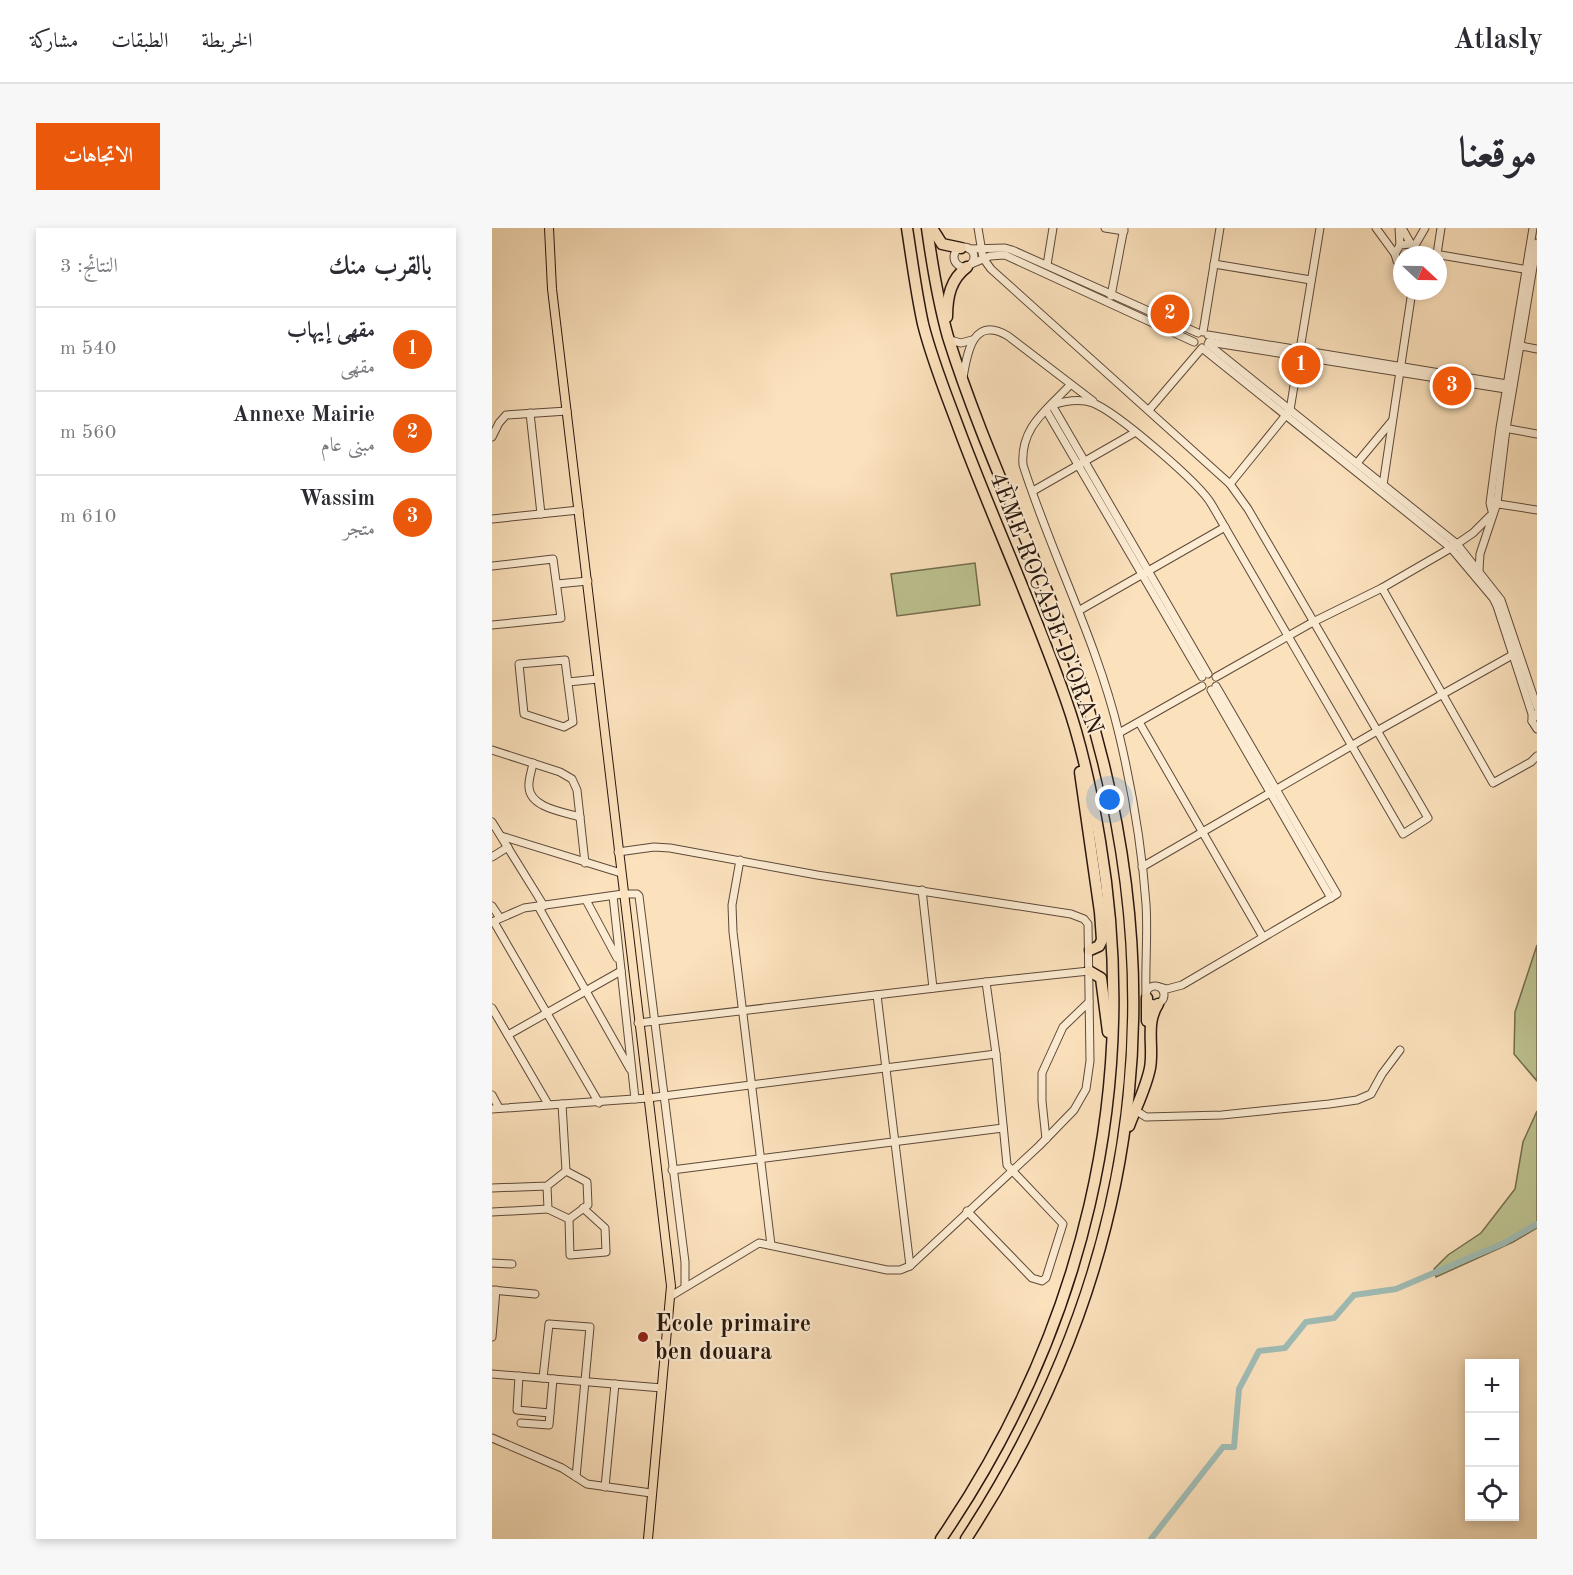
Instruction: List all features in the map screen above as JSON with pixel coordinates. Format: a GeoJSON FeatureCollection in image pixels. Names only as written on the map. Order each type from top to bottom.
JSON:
{"type":"FeatureCollection","features":[{"type":"Feature","properties":{"kind":"highway","name":"4ÈME ROCADE D'ORAN"},"geometry":{"type":"LineString","coordinates":[[907,228],[923,322],[940,380],[995,522],[1044,639],[1076,733],[1097,822],[1107,886],[1115,994],[1107,1112],[1093,1192],[1078,1253],[1047,1345],[1004,1434],[973,1491],[941,1539]]}},
{"type":"Feature","properties":{"kind":"highway","name":"4ÈME ROCADE D'ORAN"},"geometry":{"type":"LineString","coordinates":[[927,228],[936,282],[962,380],[989,453],[1060,625],[1094,724],[1110,791],[1124,872],[1133,947],[1134,1022],[1130,1083],[1121,1152],[1103,1240],[1067,1347],[1018,1453],[966,1539]]}},
{"type":"Feature","properties":{"kind":"highway"},"geometry":{"type":"LineString","coordinates":[[932,228],[942,244],[965,248]]}},
{"type":"Feature","properties":{"kind":"highway"},"geometry":{"type":"LineString","coordinates":[[949,337],[947,313],[950,290],[954,279],[969,266]]}},
{"type":"Feature","properties":{"kind":"highway"},"geometry":{"type":"LineString","coordinates":[[1076,733],[1102,940],[1100,946],[1090,950]]}},
{"type":"Feature","properties":{"kind":"highway"},"geometry":{"type":"LineString","coordinates":[[1089,971],[1099,976],[1102,985],[1112,1059]]}},
{"type":"Feature","properties":{"kind":"highway"},"geometry":{"type":"LineString","coordinates":[[1134,1022],[1137,1051],[1144,1056],[1148,1048],[1146,996]]}},
{"type":"Feature","properties":{"kind":"highway"},"geometry":{"type":"LineString","coordinates":[[1121,1152],[1149,1071],[1150,1021],[1161,1002]]}},
{"type":"Feature","properties":{"kind":"main road"},"geometry":{"type":"LineString","coordinates":[[549,228],[552,289],[671,1296],[648,1539]]}},
{"type":"Feature","properties":{"kind":"street"},"geometry":{"type":"LineString","coordinates":[[949,337],[961,343],[972,340],[986,330],[1001,332],[1105,409],[1200,488],[1207,496],[1403,834],[1428,818],[1248,509],[1230,484],[991,269],[983,258],[978,228]]}},
{"type":"Feature","properties":{"kind":"street"},"geometry":{"type":"LineString","coordinates":[[1047,265],[1053,228]]}},
{"type":"Feature","properties":{"kind":"street"},"geometry":{"type":"LineString","coordinates":[[1105,228],[1124,229],[1112,294],[1108,302]]}},
{"type":"Feature","properties":{"kind":"street"},"geometry":{"type":"LineString","coordinates":[[1149,410],[1205,339],[1220,228]]}},
{"type":"Feature","properties":{"kind":"street"},"geometry":{"type":"LineString","coordinates":[[1230,484],[1288,413],[1320,228]]}},
{"type":"Feature","properties":{"kind":"street"},"geometry":{"type":"LineString","coordinates":[[1377,228],[1393,249]]}},
{"type":"Feature","properties":{"kind":"street"},"geometry":{"type":"LineString","coordinates":[[1399,246],[1400,228]]}},
{"type":"Feature","properties":{"kind":"street"},"geometry":{"type":"LineString","coordinates":[[1400,228],[1413,246]]}},
{"type":"Feature","properties":{"kind":"street"},"geometry":{"type":"LineString","coordinates":[[1416,246],[1425,228]]}},
{"type":"Feature","properties":{"kind":"street"},"geometry":{"type":"LineString","coordinates":[[1438,246],[1441,228]]}},
{"type":"Feature","properties":{"kind":"street"},"geometry":{"type":"LineString","coordinates":[[1532,270],[1533,228]]}},
{"type":"Feature","properties":{"kind":"street"},"geometry":{"type":"LineString","coordinates":[[1479,570],[1480,554],[1494,503],[1516,346],[1537,243]]}},
{"type":"Feature","properties":{"kind":"street"},"geometry":{"type":"LineString","coordinates":[[965,248],[974,256],[969,266]]}},
{"type":"Feature","properties":{"kind":"street"},"geometry":{"type":"LineString","coordinates":[[1510,387],[1401,368],[1205,339],[1197,346],[1194,342],[1005,255],[997,254],[983,258],[969,266],[960,267],[955,262],[955,252],[965,248],[1005,248],[1112,294],[1205,339],[1288,413],[1382,486],[1479,570],[1502,600],[1537,735]]}},
{"type":"Feature","properties":{"kind":"street"},"geometry":{"type":"LineString","coordinates":[[1447,256],[1532,270]]}},
{"type":"Feature","properties":{"kind":"street"},"geometry":{"type":"LineString","coordinates":[[1214,264],[1311,280]]}},
{"type":"Feature","properties":{"kind":"street"},"geometry":{"type":"LineString","coordinates":[[1382,486],[1411,300]]}},
{"type":"Feature","properties":{"kind":"street"},"geometry":{"type":"LineString","coordinates":[[962,380],[972,340]]}},
{"type":"Feature","properties":{"kind":"street"},"geometry":{"type":"LineString","coordinates":[[1516,346],[1537,349]]}},
{"type":"Feature","properties":{"kind":"street"},"geometry":{"type":"LineString","coordinates":[[1070,385],[1032,424],[1023,444],[1023,465],[1080,610],[1119,732],[1142,867],[1146,903],[1146,996],[1153,1004],[1161,1002],[1182,985],[1334,896],[1213,688],[1216,677]]}},
{"type":"Feature","properties":{"kind":"street"},"geometry":{"type":"LineString","coordinates":[[1049,407],[1074,400],[1084,401],[1105,409]]}},
{"type":"Feature","properties":{"kind":"street"},"geometry":{"type":"LineString","coordinates":[[1049,407],[1205,675],[1216,677],[1313,622],[1382,588],[1454,546],[1473,533],[1492,514]]}},
{"type":"Feature","properties":{"kind":"street"},"geometry":{"type":"LineString","coordinates":[[492,437],[506,415],[567,411]]}},
{"type":"Feature","properties":{"kind":"street"},"geometry":{"type":"LineString","coordinates":[[530,413],[541,514]]}},
{"type":"Feature","properties":{"kind":"street"},"geometry":{"type":"LineString","coordinates":[[1288,413],[1357,463],[1382,486]]}},
{"type":"Feature","properties":{"kind":"street"},"geometry":{"type":"LineString","coordinates":[[1357,463],[1393,419]]}},
{"type":"Feature","properties":{"kind":"street"},"geometry":{"type":"LineString","coordinates":[[1503,428],[1537,435]]}},
{"type":"Feature","properties":{"kind":"street"},"geometry":{"type":"LineString","coordinates":[[1033,491],[1134,433]]}},
{"type":"Feature","properties":{"kind":"street"},"geometry":{"type":"LineString","coordinates":[[1494,503],[1537,510]]}},
{"type":"Feature","properties":{"kind":"street"},"geometry":{"type":"LineString","coordinates":[[492,519],[579,510]]}},
{"type":"Feature","properties":{"kind":"street"},"geometry":{"type":"LineString","coordinates":[[1080,610],[1225,527]]}},
{"type":"Feature","properties":{"kind":"street"},"geometry":{"type":"LineString","coordinates":[[1454,546],[1493,598],[1537,706]]}},
{"type":"Feature","properties":{"kind":"street"},"geometry":{"type":"LineString","coordinates":[[492,566],[554,559],[561,618],[492,625]]}},
{"type":"Feature","properties":{"kind":"street"},"geometry":{"type":"LineString","coordinates":[[557,584],[588,581]]}},
{"type":"Feature","properties":{"kind":"street"},"geometry":{"type":"LineString","coordinates":[[1382,588],[1493,783],[1531,762],[1537,756]]}},
{"type":"Feature","properties":{"kind":"street"},"geometry":{"type":"LineString","coordinates":[[1142,867],[1516,653]]}},
{"type":"Feature","properties":{"kind":"street"},"geometry":{"type":"LineString","coordinates":[[565,660],[568,682],[573,722],[564,728],[524,714],[519,664],[565,660]]}},
{"type":"Feature","properties":{"kind":"street"},"geometry":{"type":"LineString","coordinates":[[1205,675],[1200,681],[1202,686],[1206,689],[1213,688]]}},
{"type":"Feature","properties":{"kind":"street"},"geometry":{"type":"LineString","coordinates":[[568,682],[598,679]]}},
{"type":"Feature","properties":{"kind":"street"},"geometry":{"type":"LineString","coordinates":[[1119,732],[1202,686]]}},
{"type":"Feature","properties":{"kind":"street"},"geometry":{"type":"LineString","coordinates":[[1534,726],[1537,713]]}},
{"type":"Feature","properties":{"kind":"street"},"geometry":{"type":"LineString","coordinates":[[1139,722],[1263,937]]}},
{"type":"Feature","properties":{"kind":"street"},"geometry":{"type":"LineString","coordinates":[[492,750],[560,772],[572,779],[577,790],[585,863]]}},
{"type":"Feature","properties":{"kind":"street"},"geometry":{"type":"LineString","coordinates":[[533,763],[529,788],[532,797],[540,804],[580,817]]}},
{"type":"Feature","properties":{"kind":"street"},"geometry":{"type":"LineString","coordinates":[[492,822],[632,1072]]}},
{"type":"Feature","properties":{"kind":"street"},"geometry":{"type":"LineString","coordinates":[[501,836],[621,873]]}},
{"type":"Feature","properties":{"kind":"street"},"geometry":{"type":"LineString","coordinates":[[492,857],[508,847]]}},
{"type":"Feature","properties":{"kind":"street"},"geometry":{"type":"LineString","coordinates":[[618,852],[654,847],[670,848],[817,875],[1079,916],[1089,924],[1090,1061],[1086,1089],[1074,1110],[1046,1139],[910,1266],[900,1270],[887,1270],[771,1245],[755,1244],[671,1296]]}},
{"type":"Feature","properties":{"kind":"street"},"geometry":{"type":"LineString","coordinates":[[740,860],[732,905],[732,920],[771,1245]]}},
{"type":"Feature","properties":{"kind":"street"},"geometry":{"type":"LineString","coordinates":[[922,890],[933,988]]}},
{"type":"Feature","properties":{"kind":"street"},"geometry":{"type":"LineString","coordinates":[[495,921],[524,908],[637,894],[640,900],[685,1262],[686,1286]]}},
{"type":"Feature","properties":{"kind":"street"},"geometry":{"type":"LineString","coordinates":[[613,896],[635,1099]]}},
{"type":"Feature","properties":{"kind":"street"},"geometry":{"type":"LineString","coordinates":[[586,900],[620,967]]}},
{"type":"Feature","properties":{"kind":"street"},"geometry":{"type":"LineString","coordinates":[[492,906],[495,921],[598,1103]]}},
{"type":"Feature","properties":{"kind":"street"},"geometry":{"type":"LineString","coordinates":[[1147,966],[1164,992],[1161,1002]]}},
{"type":"Feature","properties":{"kind":"street"},"geometry":{"type":"LineString","coordinates":[[508,1035],[586,991],[620,967]]}},
{"type":"Feature","properties":{"kind":"street"},"geometry":{"type":"LineString","coordinates":[[638,1023],[986,981],[1089,971]]}},
{"type":"Feature","properties":{"kind":"street"},"geometry":{"type":"LineString","coordinates":[[967,1211],[1032,1278],[1042,1281],[1046,1278],[1063,1224],[1007,1165],[986,981]]}},
{"type":"Feature","properties":{"kind":"street"},"geometry":{"type":"LineString","coordinates":[[1146,996],[1148,989],[1158,986],[1167,989],[1182,985]]}},
{"type":"Feature","properties":{"kind":"street"},"geometry":{"type":"LineString","coordinates":[[877,995],[910,1266]]}},
{"type":"Feature","properties":{"kind":"street"},"geometry":{"type":"LineString","coordinates":[[1046,1139],[1042,1073],[1064,1027],[1089,1002]]}},
{"type":"Feature","properties":{"kind":"street"},"geometry":{"type":"LineString","coordinates":[[492,1008],[548,1104]]}},
{"type":"Feature","properties":{"kind":"street"},"geometry":{"type":"LineString","coordinates":[[1135,1110],[1146,1117],[1222,1115],[1357,1100],[1371,1094],[1382,1074],[1400,1050]]}},
{"type":"Feature","properties":{"kind":"street"},"geometry":{"type":"LineString","coordinates":[[492,1095],[496,1108],[598,1103],[996,1054]]}},
{"type":"Feature","properties":{"kind":"street"},"geometry":{"type":"LineString","coordinates":[[562,1104],[566,1171]]}},
{"type":"Feature","properties":{"kind":"street"},"geometry":{"type":"LineString","coordinates":[[672,1170],[1003,1128]]}},
{"type":"Feature","properties":{"kind":"street"},"geometry":{"type":"LineString","coordinates":[[492,1188],[547,1186],[566,1171]]}},
{"type":"Feature","properties":{"kind":"street"},"geometry":{"type":"LineString","coordinates":[[566,1171],[587,1182],[588,1205],[569,1219]]}},
{"type":"Feature","properties":{"kind":"street"},"geometry":{"type":"LineString","coordinates":[[547,1186],[548,1209]]}},
{"type":"Feature","properties":{"kind":"street"},"geometry":{"type":"LineString","coordinates":[[569,1219],[570,1255],[606,1252],[605,1228],[583,1208]]}},
{"type":"Feature","properties":{"kind":"street"},"geometry":{"type":"LineString","coordinates":[[492,1212],[548,1209],[569,1219]]}},
{"type":"Feature","properties":{"kind":"street"},"geometry":{"type":"LineString","coordinates":[[492,1263],[512,1264]]}},
{"type":"Feature","properties":{"kind":"street"},"geometry":{"type":"LineString","coordinates":[[492,1337],[494,1290],[535,1294]]}},
{"type":"Feature","properties":{"kind":"street"},"geometry":{"type":"LineString","coordinates":[[543,1378],[549,1324],[590,1326],[576,1477]]}},
{"type":"Feature","properties":{"kind":"street"},"geometry":{"type":"LineString","coordinates":[[492,1374],[662,1388]]}},
{"type":"Feature","properties":{"kind":"street"},"geometry":{"type":"LineString","coordinates":[[519,1376],[517,1410],[550,1413]]}},
{"type":"Feature","properties":{"kind":"street"},"geometry":{"type":"LineString","coordinates":[[521,1423],[549,1425],[554,1379]]}},
{"type":"Feature","properties":{"kind":"street"},"geometry":{"type":"LineString","coordinates":[[605,1487],[615,1384]]}},
{"type":"Feature","properties":{"kind":"street"},"geometry":{"type":"LineString","coordinates":[[492,1438],[561,1468],[587,1484],[651,1493]]}},
{"type":"Feature","properties":{"kind":"green space"},"geometry":{"type":"Polygon","coordinates":[[[975,563],[980,605],[897,616],[891,574],[975,563]]]}},
{"type":"Feature","properties":{"kind":"green space"},"geometry":{"type":"Polygon","coordinates":[[[1537,945],[1537,1081],[1514,1054],[1515,1012],[1537,945]]]}},
{"type":"Feature","properties":{"kind":"green space"},"geometry":{"type":"Polygon","coordinates":[[[1537,1111],[1537,1228],[1513,1242],[1436,1277],[1434,1269],[1448,1255],[1481,1233],[1515,1189],[1523,1142],[1537,1111]]]}},
{"type":"Feature","properties":{"kind":"waterway"},"geometry":{"type":"LineString","coordinates":[[1151,1539],[1223,1447],[1234,1447],[1239,1389],[1259,1351],[1285,1348],[1306,1322],[1334,1318],[1354,1295],[1396,1289],[1504,1243],[1537,1224]]}},
{"type":"Feature","properties":{"kind":"place","name":"Annexe Mairie"},"geometry":{"type":"Point","coordinates":[1170,314]}},
{"type":"Feature","properties":{"kind":"place","name":"مقهى إيهاب"},"geometry":{"type":"Point","coordinates":[1301,365]}},
{"type":"Feature","properties":{"kind":"place","name":"Wassim"},"geometry":{"type":"Point","coordinates":[1452,386]}},
{"type":"Feature","properties":{"kind":"place","name":"Ecole primaire ben douara"},"geometry":{"type":"Point","coordinates":[643,1337]}}]}
